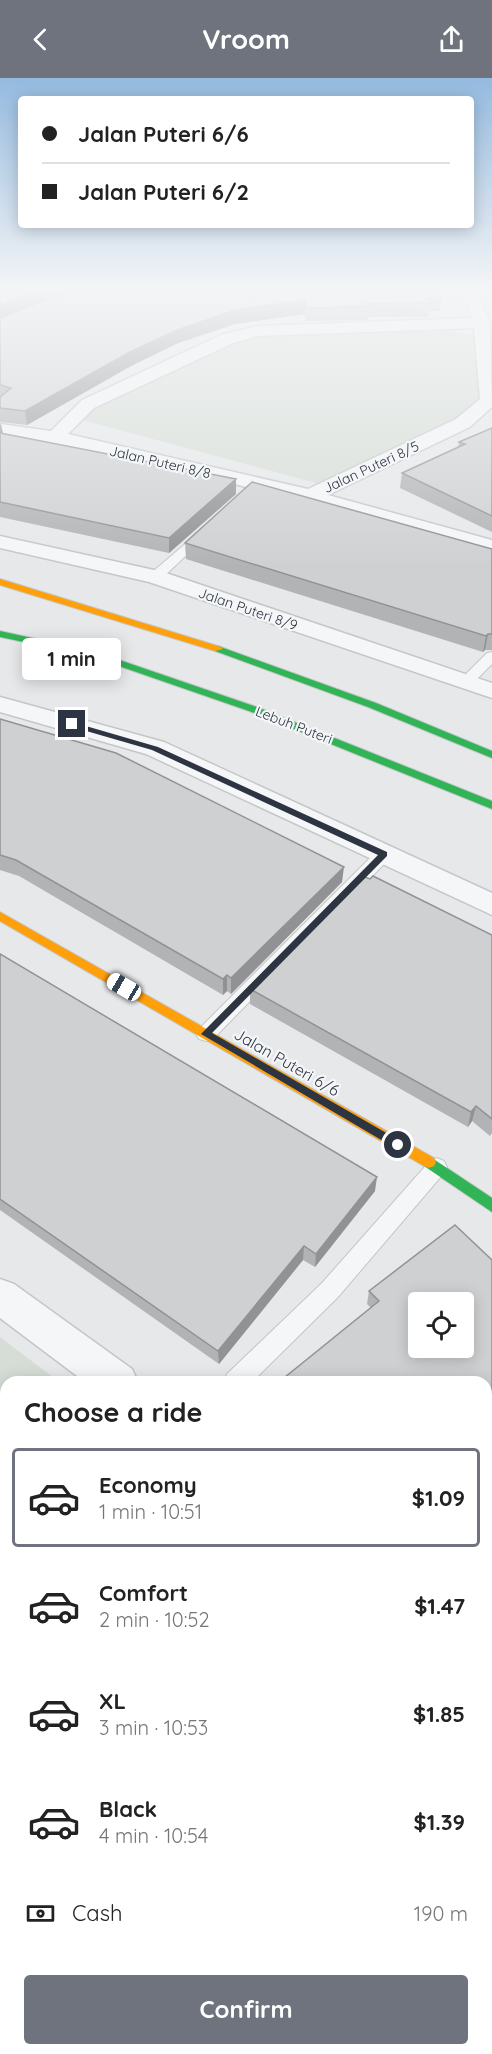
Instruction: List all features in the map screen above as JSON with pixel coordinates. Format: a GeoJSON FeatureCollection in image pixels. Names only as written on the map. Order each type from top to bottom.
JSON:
{"type":"FeatureCollection","features":[{"type":"Feature","properties":{"kind":"main road"},"geometry":{"type":"LineString","coordinates":[[0,582],[182,638],[300,679],[449,735],[492,755]]}},
{"type":"Feature","properties":{"kind":"main road"},"geometry":{"type":"LineString","coordinates":[[0,596],[182,638]]}},
{"type":"Feature","properties":{"kind":"main road","name":"Lebuh Puteri"},"geometry":{"type":"LineString","coordinates":[[6,620],[93,654],[253,709],[492,805]]}},
{"type":"Feature","properties":{"kind":"main road","name":"Lebuh Puteri"},"geometry":{"type":"LineString","coordinates":[[0,634],[93,654]]}},
{"type":"Feature","properties":{"kind":"main road","name":"Jalan Puteri 6/6"},"geometry":{"type":"LineString","coordinates":[[0,916],[437,1167],[492,1206]]}},
{"type":"Feature","properties":{"kind":"street"},"geometry":{"type":"LineString","coordinates":[[55,437],[88,404],[132,383]]}},
{"type":"Feature","properties":{"kind":"street","name":"Jalan Puteri 8/5"},"geometry":{"type":"LineString","coordinates":[[310,496],[463,423],[489,400],[487,383]]}},
{"type":"Feature","properties":{"kind":"street","name":"Jalan Puteri 8/8"},"geometry":{"type":"LineString","coordinates":[[0,430],[55,437],[251,489],[310,496],[492,547]]}},
{"type":"Feature","properties":{"kind":"street","name":"Jalan Puteri 8/9"},"geometry":{"type":"LineString","coordinates":[[0,542],[155,577],[468,680],[492,690]]}},
{"type":"Feature","properties":{"kind":"street"},"geometry":{"type":"LineString","coordinates":[[0,704],[155,748],[492,905]]}},
{"type":"Feature","properties":{"kind":"street"},"geometry":{"type":"LineString","coordinates":[[0,1296],[110,1376]]}},
{"type":"Feature","properties":{"kind":"lane"},"geometry":{"type":"LineString","coordinates":[[155,577],[213,523]]}},
{"type":"Feature","properties":{"kind":"lane"},"geometry":{"type":"LineString","coordinates":[[468,680],[492,656]]}},
{"type":"Feature","properties":{"kind":"lane"},"geometry":{"type":"LineString","coordinates":[[206,1034],[384,854]]}},
{"type":"Feature","properties":{"kind":"lane"},"geometry":{"type":"LineString","coordinates":[[241,1376],[330,1290],[437,1167]]}},
{"type":"Feature","properties":{"kind":"shaded area"},"geometry":{"type":"Polygon","coordinates":[[[146,383],[479,383],[481,399],[453,422],[320,484],[82,420],[89,410],[146,383]]]}},
{"type":"Feature","properties":{"kind":"shaded area"},"geometry":{"type":"Polygon","coordinates":[[[0,1337],[51,1376],[0,1376],[0,1337]]]}},
{"type":"Feature","properties":{"kind":"building"},"geometry":{"type":"Polygon","coordinates":[[[74,383],[25,411],[0,408],[0,397],[11,388],[0,385],[74,383]]]}},
{"type":"Feature","properties":{"kind":"building"},"geometry":{"type":"Polygon","coordinates":[[[492,428],[492,516],[402,473],[465,444],[459,442],[492,428]]]}},
{"type":"Feature","properties":{"kind":"building"},"geometry":{"type":"Polygon","coordinates":[[[0,433],[236,479],[169,538],[0,502],[0,433]]]}},
{"type":"Feature","properties":{"kind":"building"},"geometry":{"type":"Polygon","coordinates":[[[252,482],[492,549],[492,634],[486,636],[185,543],[252,482]]]}},
{"type":"Feature","properties":{"kind":"building"},"geometry":{"type":"Polygon","coordinates":[[[0,719],[116,753],[344,867],[231,978],[227,975],[223,979],[16,860],[0,855],[0,719]]]}},
{"type":"Feature","properties":{"kind":"building"},"geometry":{"type":"Polygon","coordinates":[[[362,876],[370,879],[373,876],[492,935],[492,1119],[476,1106],[471,1112],[250,989],[362,876]]]}},
{"type":"Feature","properties":{"kind":"building"},"geometry":{"type":"Polygon","coordinates":[[[0,954],[377,1177],[316,1254],[304,1246],[218,1351],[0,1199],[0,954]]]}},
{"type":"Feature","properties":{"kind":"building"},"geometry":{"type":"Polygon","coordinates":[[[455,1225],[492,1260],[492,1376],[286,1376],[379,1301],[369,1291],[455,1225]]]}},
{"type":"Feature","properties":{"kind":"traffic: fast"},"geometry":{"type":"LineString","coordinates":[[0,634],[93,654],[253,709],[492,805]]}},
{"type":"Feature","properties":{"kind":"traffic: fast"},"geometry":{"type":"LineString","coordinates":[[218,649],[372,705],[492,755]]}},
{"type":"Feature","properties":{"kind":"traffic: fast"},"geometry":{"type":"LineString","coordinates":[[429,1162],[492,1206]]}},
{"type":"Feature","properties":{"kind":"traffic: slow"},"geometry":{"type":"LineString","coordinates":[[0,582],[218,649]]}},
{"type":"Feature","properties":{"kind":"traffic: slow"},"geometry":{"type":"LineString","coordinates":[[0,916],[429,1162]]}},
{"type":"Feature","properties":{"kind":"route"},"geometry":{"type":"LineString","coordinates":[[72,724],[155,748],[384,854],[303,933],[206,1034],[398,1145]]}}]}
